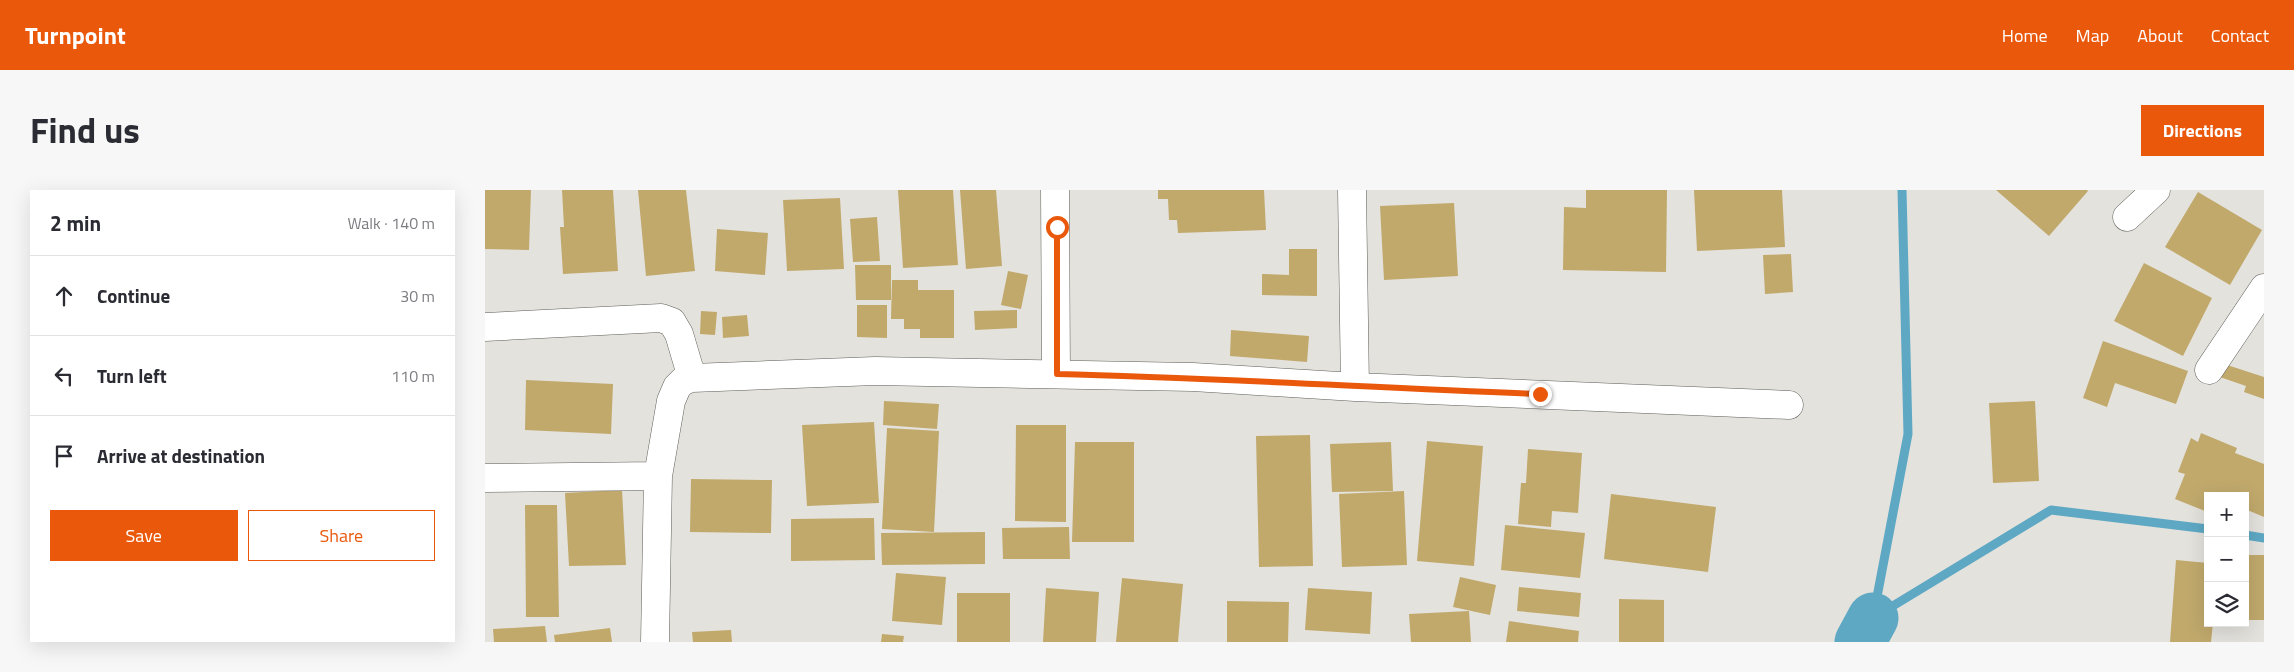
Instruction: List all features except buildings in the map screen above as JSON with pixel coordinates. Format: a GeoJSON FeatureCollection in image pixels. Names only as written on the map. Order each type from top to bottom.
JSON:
{"type":"FeatureCollection","features":[{"type":"Feature","properties":{"kind":"street"},"geometry":{"type":"LineString","coordinates":[[1055,190],[1057,374]]}},
{"type":"Feature","properties":{"kind":"street"},"geometry":{"type":"LineString","coordinates":[[1352,190],[1355,387]]}},
{"type":"Feature","properties":{"kind":"street"},"geometry":{"type":"LineString","coordinates":[[2127,217],[2155,190]]}},
{"type":"Feature","properties":{"kind":"street"},"geometry":{"type":"LineString","coordinates":[[2209,370],[2264,288]]}},
{"type":"Feature","properties":{"kind":"street"},"geometry":{"type":"LineString","coordinates":[[485,327],[661,318],[672,322],[679,334],[692,378]]}},
{"type":"Feature","properties":{"kind":"street"},"geometry":{"type":"LineString","coordinates":[[655,642],[658,476],[671,401],[677,387],[683,381],[692,378],[875,371],[1193,377],[1355,387],[1789,405]]}},
{"type":"Feature","properties":{"kind":"street"},"geometry":{"type":"LineString","coordinates":[[485,478],[658,476]]}},
{"type":"Feature","properties":{"kind":"waterway"},"geometry":{"type":"LineString","coordinates":[[1873,618],[1908,434],[1902,190]]}},
{"type":"Feature","properties":{"kind":"waterway"},"geometry":{"type":"LineString","coordinates":[[1873,618],[2051,510],[2204,529]]}},
{"type":"Feature","properties":{"kind":"waterway"},"geometry":{"type":"LineString","coordinates":[[2249,536],[2264,538]]}},
{"type":"Feature","properties":{"kind":"waterway"},"geometry":{"type":"LineString","coordinates":[[1860,642],[1873,618]]}},
{"type":"Feature","properties":{"kind":"route"},"geometry":{"type":"LineString","coordinates":[[1057,227],[1057,374],[1193,377],[1355,387],[1540,394]]}}]}
